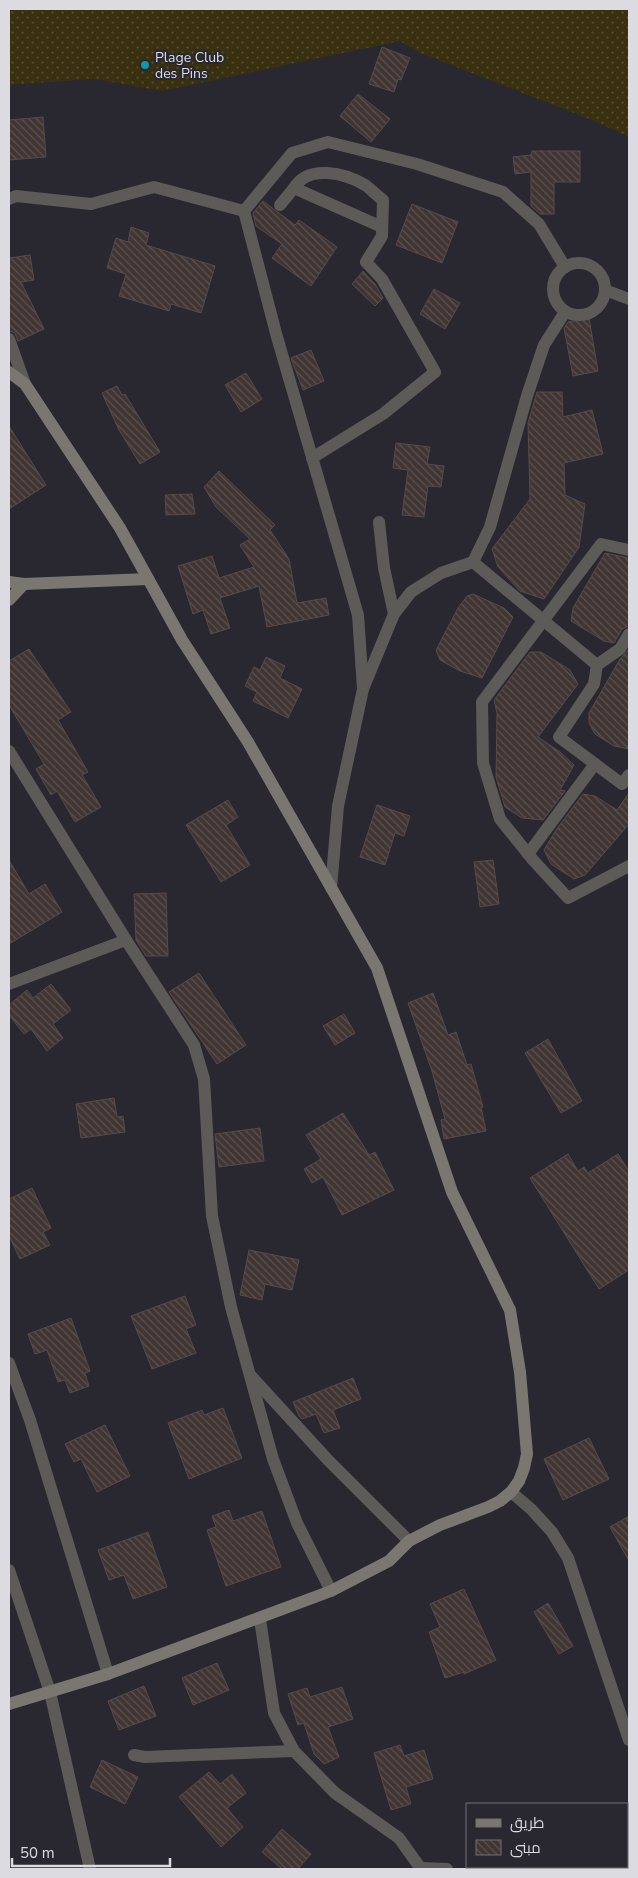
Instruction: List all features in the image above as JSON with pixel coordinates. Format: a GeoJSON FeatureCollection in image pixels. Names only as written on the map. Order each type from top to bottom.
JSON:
{"type":"FeatureCollection","features":[{"type":"Feature","properties":{"kind":"main road"},"geometry":{"type":"LineString","coordinates":[[9,372],[25,384],[120,528],[182,640],[248,742],[377,968],[452,1192],[510,1310],[520,1372],[527,1454],[519,1481],[511,1492],[500,1501],[440,1525],[409,1541],[388,1561],[331,1591],[108,1674],[9,1704]]}},
{"type":"Feature","properties":{"kind":"main road"},"geometry":{"type":"LineString","coordinates":[[9,582],[24,584],[148,579]]}},
{"type":"Feature","properties":{"kind":"main road"},"geometry":{"type":"LineString","coordinates":[[9,600],[24,584]]}},
{"type":"Feature","properties":{"kind":"street"},"geometry":{"type":"LineString","coordinates":[[244,211],[292,153],[328,142],[417,164],[503,192],[539,224],[565,267]]}},
{"type":"Feature","properties":{"kind":"street"},"geometry":{"type":"LineString","coordinates":[[280,205],[297,183],[314,173],[344,176],[365,186],[383,200],[382,236],[366,262],[382,279],[435,372],[383,414],[312,458]]}},
{"type":"Feature","properties":{"kind":"street"},"geometry":{"type":"LineString","coordinates":[[9,199],[16,196],[91,204],[154,187],[244,211]]}},
{"type":"Feature","properties":{"kind":"street"},"geometry":{"type":"LineString","coordinates":[[294,188],[382,227]]}},
{"type":"Feature","properties":{"kind":"street"},"geometry":{"type":"LineString","coordinates":[[244,211],[277,337],[358,615],[363,689]]}},
{"type":"Feature","properties":{"kind":"street"},"geometry":{"type":"LineString","coordinates":[[573,264],[583,264],[599,273],[605,290],[599,307],[583,316],[566,312],[559,306],[554,298],[553,290],[554,281],[558,273],[565,267],[573,264]]}},
{"type":"Feature","properties":{"kind":"street"},"geometry":{"type":"LineString","coordinates":[[605,290],[629,299]]}},
{"type":"Feature","properties":{"kind":"street"},"geometry":{"type":"LineString","coordinates":[[331,888],[338,806],[363,689],[394,614],[411,592],[441,573],[473,562],[490,527],[527,396],[544,345],[566,312]]}},
{"type":"Feature","properties":{"kind":"street"},"geometry":{"type":"LineString","coordinates":[[9,340],[25,384]]}},
{"type":"Feature","properties":{"kind":"street"},"geometry":{"type":"LineString","coordinates":[[380,522],[384,568],[394,614]]}},
{"type":"Feature","properties":{"kind":"street"},"geometry":{"type":"LineString","coordinates":[[629,550],[601,544],[482,702],[483,763],[500,819],[528,854],[568,898],[629,866]]}},
{"type":"Feature","properties":{"kind":"street"},"geometry":{"type":"LineString","coordinates":[[473,562],[596,665]]}},
{"type":"Feature","properties":{"kind":"street"},"geometry":{"type":"LineString","coordinates":[[596,665],[620,649],[629,634]]}},
{"type":"Feature","properties":{"kind":"street"},"geometry":{"type":"LineString","coordinates":[[596,665],[594,684],[559,737],[622,784],[629,775]]}},
{"type":"Feature","properties":{"kind":"street"},"geometry":{"type":"LineString","coordinates":[[9,751],[126,940],[194,1045],[204,1079],[212,1216],[231,1307],[273,1459],[284,1491],[313,1558],[331,1591]]}},
{"type":"Feature","properties":{"kind":"street"},"geometry":{"type":"LineString","coordinates":[[528,854],[595,764]]}},
{"type":"Feature","properties":{"kind":"street"},"geometry":{"type":"LineString","coordinates":[[9,984],[126,940]]}},
{"type":"Feature","properties":{"kind":"street"},"geometry":{"type":"LineString","coordinates":[[9,1363],[30,1420],[108,1674]]}},
{"type":"Feature","properties":{"kind":"street"},"geometry":{"type":"LineString","coordinates":[[250,1375],[328,1460],[409,1541]]}},
{"type":"Feature","properties":{"kind":"street"},"geometry":{"type":"LineString","coordinates":[[511,1492],[531,1509],[552,1532],[568,1558],[629,1740]]}},
{"type":"Feature","properties":{"kind":"street"},"geometry":{"type":"LineString","coordinates":[[9,1570],[50,1692],[90,1869]]}},
{"type":"Feature","properties":{"kind":"street"},"geometry":{"type":"LineString","coordinates":[[260,1619],[274,1713],[294,1751],[335,1793],[399,1838],[420,1869],[447,1869]]}},
{"type":"Feature","properties":{"kind":"street"},"geometry":{"type":"LineString","coordinates":[[134,1754],[145,1757],[294,1751]]}},
{"type":"Feature","properties":{"kind":"sand","name":"Plage Club des Pins"},"geometry":{"type":"Polygon","coordinates":[[[9,9],[629,9],[629,137],[587,118],[418,52],[400,41],[162,91],[94,79],[9,85],[9,9]]]}},
{"type":"Feature","properties":{"kind":"building"},"geometry":{"type":"Polygon","coordinates":[[[382,47],[410,58],[401,80],[398,79],[394,92],[369,84],[382,47]]]}},
{"type":"Feature","properties":{"kind":"building"},"geometry":{"type":"Polygon","coordinates":[[[358,94],[390,119],[371,142],[340,116],[358,94]]]}},
{"type":"Feature","properties":{"kind":"building"},"geometry":{"type":"Polygon","coordinates":[[[43,117],[46,157],[9,160],[9,120],[43,117]]]}},
{"type":"Feature","properties":{"kind":"building"},"geometry":{"type":"Polygon","coordinates":[[[532,151],[580,151],[580,182],[554,182],[554,214],[540,214],[531,206],[531,172],[515,174],[513,157],[531,155],[532,151]]]}},
{"type":"Feature","properties":{"kind":"building"},"geometry":{"type":"Polygon","coordinates":[[[263,201],[295,225],[299,220],[337,247],[311,286],[272,258],[282,244],[256,226],[253,213],[263,201]]]}},
{"type":"Feature","properties":{"kind":"building"},"geometry":{"type":"Polygon","coordinates":[[[412,204],[458,222],[442,263],[396,245],[412,204]]]}},
{"type":"Feature","properties":{"kind":"building"},"geometry":{"type":"Polygon","coordinates":[[[131,227],[149,233],[146,245],[215,266],[201,313],[171,304],[169,311],[119,296],[126,274],[107,268],[116,238],[128,242],[131,227]]]}},
{"type":"Feature","properties":{"kind":"building"},"geometry":{"type":"Polygon","coordinates":[[[30,255],[34,280],[21,282],[44,329],[18,341],[15,333],[9,331],[9,256],[10,258],[30,255]]]}},
{"type":"Feature","properties":{"kind":"building"},"geometry":{"type":"Polygon","coordinates":[[[363,271],[375,284],[383,298],[375,306],[352,284],[363,271]]]}},
{"type":"Feature","properties":{"kind":"building"},"geometry":{"type":"Polygon","coordinates":[[[434,289],[460,303],[445,329],[420,314],[434,289]]]}},
{"type":"Feature","properties":{"kind":"building"},"geometry":{"type":"Polygon","coordinates":[[[589,318],[598,371],[573,376],[564,328],[568,322],[589,318]]]}},
{"type":"Feature","properties":{"kind":"building"},"geometry":{"type":"Polygon","coordinates":[[[311,350],[324,381],[303,390],[291,358],[311,350]]]}},
{"type":"Feature","properties":{"kind":"building"},"geometry":{"type":"Polygon","coordinates":[[[246,373],[262,399],[241,412],[225,385],[246,373]]]}},
{"type":"Feature","properties":{"kind":"building"},"geometry":{"type":"Polygon","coordinates":[[[117,386],[122,395],[125,394],[160,452],[140,464],[119,430],[102,393],[117,386]]]}},
{"type":"Feature","properties":{"kind":"building"},"geometry":{"type":"Polygon","coordinates":[[[537,392],[562,392],[563,417],[592,410],[603,454],[564,463],[565,495],[585,504],[579,547],[544,599],[520,591],[498,567],[492,549],[530,499],[528,423],[537,392]]]}},
{"type":"Feature","properties":{"kind":"building"},"geometry":{"type":"Polygon","coordinates":[[[9,426],[46,485],[9,509],[9,426]]]}},
{"type":"Feature","properties":{"kind":"building"},"geometry":{"type":"Polygon","coordinates":[[[396,443],[430,447],[427,464],[444,466],[441,487],[428,486],[424,517],[402,515],[408,470],[393,468],[396,443]]]}},
{"type":"Feature","properties":{"kind":"building"},"geometry":{"type":"Polygon","coordinates":[[[219,471],[275,525],[270,530],[289,559],[297,603],[326,598],[329,615],[267,627],[259,586],[220,598],[230,628],[211,634],[203,610],[193,614],[178,566],[212,556],[219,578],[254,567],[240,545],[250,539],[216,507],[204,487],[219,471]]]}},
{"type":"Feature","properties":{"kind":"building"},"geometry":{"type":"Polygon","coordinates":[[[192,494],[195,514],[166,515],[165,495],[192,494]]]}},
{"type":"Feature","properties":{"kind":"building"},"geometry":{"type":"Polygon","coordinates":[[[605,553],[629,558],[629,626],[622,629],[614,643],[604,641],[571,621],[573,608],[605,553]]]}},
{"type":"Feature","properties":{"kind":"building"},"geometry":{"type":"Polygon","coordinates":[[[473,594],[504,608],[513,617],[482,678],[460,671],[440,660],[436,650],[458,608],[467,596],[473,594]]]}},
{"type":"Feature","properties":{"kind":"building"},"geometry":{"type":"Polygon","coordinates":[[[29,649],[71,712],[58,720],[88,772],[82,775],[101,807],[75,822],[57,791],[51,795],[36,769],[44,764],[9,705],[9,661],[29,649]]]}},
{"type":"Feature","properties":{"kind":"building"},"geometry":{"type":"Polygon","coordinates":[[[629,649],[629,749],[614,746],[595,734],[589,723],[589,713],[620,659],[629,649]]]}},
{"type":"Feature","properties":{"kind":"building"},"geometry":{"type":"Polygon","coordinates":[[[530,652],[541,652],[570,670],[578,684],[538,737],[560,752],[574,765],[560,790],[565,791],[543,820],[522,818],[505,807],[496,777],[497,713],[494,700],[530,652]]]}},
{"type":"Feature","properties":{"kind":"building"},"geometry":{"type":"Polygon","coordinates":[[[266,657],[285,666],[280,678],[302,689],[288,718],[253,701],[257,692],[245,686],[254,667],[260,670],[266,657]]]}},
{"type":"Feature","properties":{"kind":"building"},"geometry":{"type":"Polygon","coordinates":[[[629,793],[629,824],[585,875],[574,879],[551,864],[544,850],[556,830],[583,794],[595,796],[617,810],[629,793]]]}},
{"type":"Feature","properties":{"kind":"building"},"geometry":{"type":"Polygon","coordinates":[[[228,800],[238,817],[226,825],[250,865],[221,882],[186,825],[228,800]]]}},
{"type":"Feature","properties":{"kind":"building"},"geometry":{"type":"Polygon","coordinates":[[[377,805],[410,816],[404,836],[395,833],[385,865],[360,857],[377,805]]]}},
{"type":"Feature","properties":{"kind":"building"},"geometry":{"type":"Polygon","coordinates":[[[9,860],[29,894],[45,884],[62,912],[9,944],[9,860]]]}},
{"type":"Feature","properties":{"kind":"building"},"geometry":{"type":"Polygon","coordinates":[[[493,860],[499,904],[480,907],[474,862],[493,860]]]}},
{"type":"Feature","properties":{"kind":"building"},"geometry":{"type":"Polygon","coordinates":[[[166,893],[168,956],[146,956],[136,940],[134,894],[166,893]]]}},
{"type":"Feature","properties":{"kind":"building"},"geometry":{"type":"Polygon","coordinates":[[[199,973],[246,1045],[217,1064],[169,992],[199,973]]]}},
{"type":"Feature","properties":{"kind":"building"},"geometry":{"type":"Polygon","coordinates":[[[51,984],[71,1010],[53,1024],[63,1038],[47,1051],[31,1029],[24,1034],[9,1015],[9,1005],[27,990],[33,998],[51,984]]]}},
{"type":"Feature","properties":{"kind":"building"},"geometry":{"type":"Polygon","coordinates":[[[433,993],[448,1035],[456,1032],[467,1065],[471,1064],[483,1107],[481,1107],[486,1131],[444,1139],[441,1120],[445,1119],[432,1071],[408,1003],[433,993]]]}},
{"type":"Feature","properties":{"kind":"building"},"geometry":{"type":"Polygon","coordinates":[[[344,1014],[355,1033],[335,1045],[323,1026],[344,1014]]]}},
{"type":"Feature","properties":{"kind":"building"},"geometry":{"type":"Polygon","coordinates":[[[548,1039],[582,1101],[561,1113],[525,1053],[548,1039]]]}},
{"type":"Feature","properties":{"kind":"building"},"geometry":{"type":"Polygon","coordinates":[[[114,1098],[117,1117],[123,1116],[125,1132],[81,1138],[76,1104],[114,1098]]]}},
{"type":"Feature","properties":{"kind":"building"},"geometry":{"type":"Polygon","coordinates":[[[343,1113],[369,1155],[375,1152],[394,1190],[342,1215],[323,1177],[312,1183],[304,1169],[321,1159],[306,1135],[343,1113]]]}},
{"type":"Feature","properties":{"kind":"building"},"geometry":{"type":"Polygon","coordinates":[[[260,1128],[264,1161],[219,1167],[215,1134],[260,1128]]]}},
{"type":"Feature","properties":{"kind":"building"},"geometry":{"type":"Polygon","coordinates":[[[568,1154],[578,1171],[584,1167],[588,1173],[618,1154],[629,1171],[629,1270],[599,1289],[530,1178],[568,1154]]]}},
{"type":"Feature","properties":{"kind":"building"},"geometry":{"type":"Polygon","coordinates":[[[32,1188],[51,1228],[43,1232],[50,1245],[20,1259],[9,1236],[9,1199],[32,1188]]]}},
{"type":"Feature","properties":{"kind":"building"},"geometry":{"type":"Polygon","coordinates":[[[249,1250],[299,1260],[292,1290],[265,1284],[262,1300],[240,1295],[249,1250]]]}},
{"type":"Feature","properties":{"kind":"building"},"geometry":{"type":"Polygon","coordinates":[[[185,1296],[196,1325],[186,1329],[196,1353],[152,1369],[131,1316],[185,1296]]]}},
{"type":"Feature","properties":{"kind":"building"},"geometry":{"type":"Polygon","coordinates":[[[71,1318],[90,1371],[85,1373],[89,1386],[70,1393],[65,1380],[58,1382],[47,1350],[35,1354],[28,1334],[71,1318]]]}},
{"type":"Feature","properties":{"kind":"building"},"geometry":{"type":"Polygon","coordinates":[[[353,1378],[361,1399],[333,1410],[340,1428],[324,1433],[316,1414],[302,1419],[299,1416],[293,1402],[353,1378]]]}},
{"type":"Feature","properties":{"kind":"building"},"geometry":{"type":"Polygon","coordinates":[[[223,1408],[242,1458],[189,1479],[168,1423],[202,1410],[204,1415],[223,1408]]]}},
{"type":"Feature","properties":{"kind":"building"},"geometry":{"type":"Polygon","coordinates":[[[105,1425],[130,1476],[97,1492],[81,1459],[74,1462],[65,1444],[105,1425]]]}},
{"type":"Feature","properties":{"kind":"building"},"geometry":{"type":"Polygon","coordinates":[[[589,1438],[609,1479],[563,1500],[544,1459],[589,1438]]]}},
{"type":"Feature","properties":{"kind":"building"},"geometry":{"type":"Polygon","coordinates":[[[229,1510],[233,1521],[262,1511],[281,1567],[226,1586],[207,1530],[216,1527],[212,1516],[229,1510]]]}},
{"type":"Feature","properties":{"kind":"building"},"geometry":{"type":"Polygon","coordinates":[[[629,1516],[629,1561],[610,1527],[629,1516]]]}},
{"type":"Feature","properties":{"kind":"building"},"geometry":{"type":"Polygon","coordinates":[[[148,1532],[167,1587],[133,1599],[124,1575],[109,1580],[98,1550],[148,1532]]]}},
{"type":"Feature","properties":{"kind":"building"},"geometry":{"type":"Polygon","coordinates":[[[464,1589],[496,1660],[464,1674],[464,1672],[445,1678],[429,1632],[440,1627],[430,1604],[464,1589]]]}},
{"type":"Feature","properties":{"kind":"building"},"geometry":{"type":"Polygon","coordinates":[[[548,1603],[573,1646],[559,1654],[534,1612],[548,1603]]]}},
{"type":"Feature","properties":{"kind":"building"},"geometry":{"type":"Polygon","coordinates":[[[217,1663],[229,1690],[193,1705],[182,1678],[217,1663]]]}},
{"type":"Feature","properties":{"kind":"building"},"geometry":{"type":"Polygon","coordinates":[[[144,1686],[156,1716],[119,1730],[108,1701],[144,1686]]]}},
{"type":"Feature","properties":{"kind":"building"},"geometry":{"type":"Polygon","coordinates":[[[342,1687],[353,1719],[328,1727],[339,1757],[324,1764],[314,1754],[304,1723],[298,1725],[288,1694],[307,1688],[310,1697],[342,1687]]]}},
{"type":"Feature","properties":{"kind":"building"},"geometry":{"type":"Polygon","coordinates":[[[400,1745],[404,1756],[424,1750],[433,1779],[406,1787],[411,1804],[391,1810],[374,1753],[400,1745]]]}},
{"type":"Feature","properties":{"kind":"building"},"geometry":{"type":"Polygon","coordinates":[[[102,1760],[138,1777],[125,1804],[90,1787],[102,1760]]]}},
{"type":"Feature","properties":{"kind":"building"},"geometry":{"type":"Polygon","coordinates":[[[209,1772],[220,1784],[232,1774],[246,1793],[227,1808],[243,1827],[221,1847],[179,1797],[209,1772]]]}},
{"type":"Feature","properties":{"kind":"building"},"geometry":{"type":"Polygon","coordinates":[[[282,1829],[311,1854],[298,1869],[282,1869],[262,1852],[282,1829]]]}},
{"type":"Feature","properties":{"kind":"place","name":"Plage Club des Pins"},"geometry":{"type":"Point","coordinates":[145,65]}}]}
